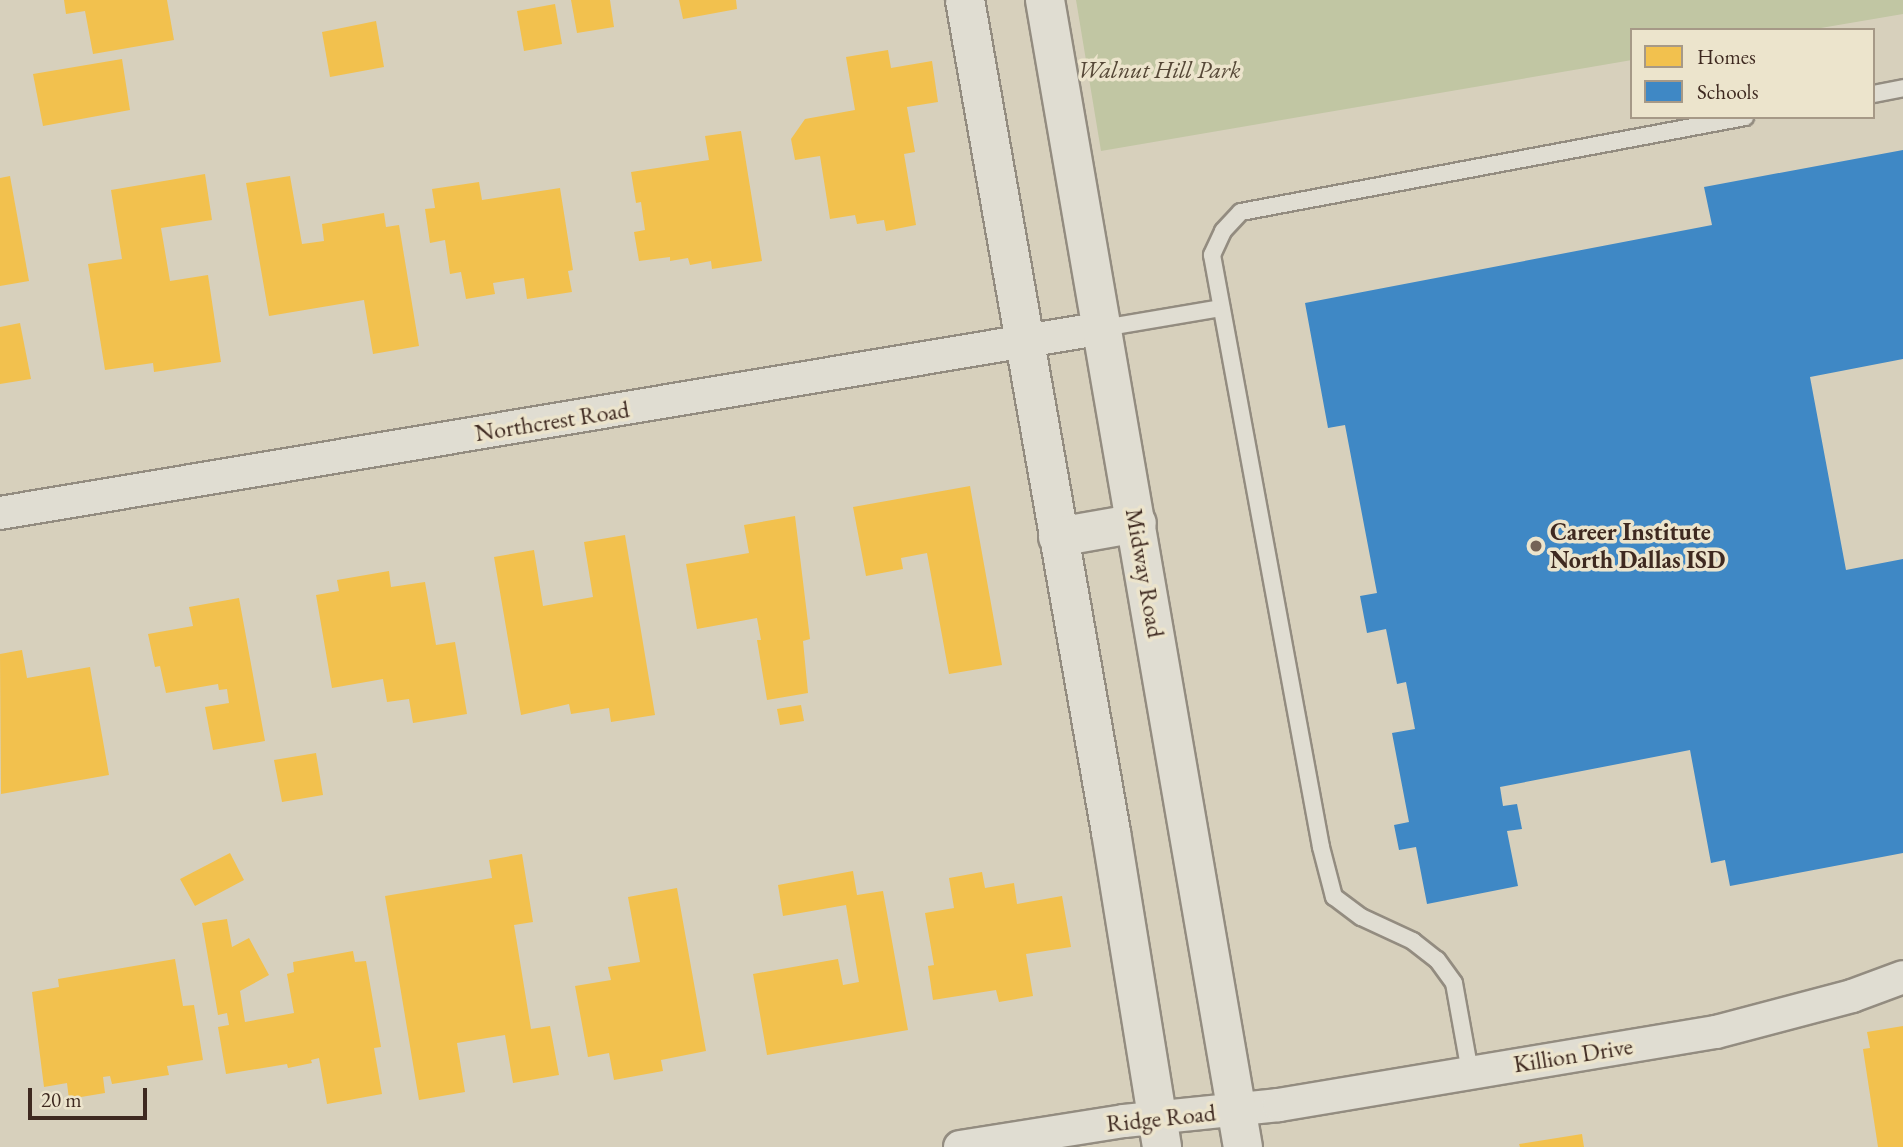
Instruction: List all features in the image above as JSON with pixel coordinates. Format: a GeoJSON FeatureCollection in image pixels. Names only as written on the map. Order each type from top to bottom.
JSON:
{"type":"FeatureCollection","features":[{"type":"Feature","properties":{"kind":"main road"},"geometry":{"type":"LineString","coordinates":[[965,0],[1160,1132]]}},
{"type":"Feature","properties":{"kind":"main road","name":"Midway Road"},"geometry":{"type":"LineString","coordinates":[[1045,0],[1104,328],[1243,1147]]}},
{"type":"Feature","properties":{"kind":"main road"},"geometry":{"type":"LineString","coordinates":[[1058,537],[1137,523]]}},
{"type":"Feature","properties":{"kind":"street","name":"Northcrest Road"},"geometry":{"type":"LineString","coordinates":[[0,513],[1104,328]]}},
{"type":"Feature","properties":{"kind":"street","name":"Killion Drive"},"geometry":{"type":"LineString","coordinates":[[1237,1110],[1716,1032],[1852,996],[1903,977]]}},
{"type":"Feature","properties":{"kind":"street","name":"Ridge Road"},"geometry":{"type":"LineString","coordinates":[[960,1147],[1160,1132],[1237,1110]]}},
{"type":"Feature","properties":{"kind":"lane"},"geometry":{"type":"LineString","coordinates":[[1875,94],[1903,88]]}},
{"type":"Feature","properties":{"kind":"lane"},"geometry":{"type":"LineString","coordinates":[[1469,1072],[1454,983],[1437,960],[1413,941],[1361,916],[1334,897],[1321,847],[1212,254],[1223,231],[1241,212],[1734,119]]}},
{"type":"Feature","properties":{"kind":"lane"},"geometry":{"type":"LineString","coordinates":[[1104,328],[1222,308]]}},
{"type":"Feature","properties":{"kind":"green space","name":"Walnut Hill Park"},"geometry":{"type":"Polygon","coordinates":[[[1076,0],[1903,0],[1903,14],[1821,28],[1630,28],[1630,60],[1101,151],[1076,0]]]}},
{"type":"Feature","properties":{"kind":"building: Homes"},"geometry":{"type":"Polygon","coordinates":[[[64,0],[167,0],[174,40],[93,54],[85,11],[66,14],[64,0]]]}},
{"type":"Feature","properties":{"kind":"building: Homes"},"geometry":{"type":"Polygon","coordinates":[[[571,0],[610,0],[614,27],[577,33],[571,0]]]}},
{"type":"Feature","properties":{"kind":"building: Homes"},"geometry":{"type":"Polygon","coordinates":[[[679,0],[736,0],[737,9],[683,19],[679,0]]]}},
{"type":"Feature","properties":{"kind":"building: Homes"},"geometry":{"type":"Polygon","coordinates":[[[555,4],[562,44],[524,51],[517,11],[555,4]]]}},
{"type":"Feature","properties":{"kind":"building: Homes"},"geometry":{"type":"Polygon","coordinates":[[[376,21],[384,67],[330,77],[322,32],[376,21]]]}},
{"type":"Feature","properties":{"kind":"building: Homes"},"geometry":{"type":"Polygon","coordinates":[[[888,50],[891,68],[932,61],[938,102],[907,107],[915,152],[904,154],[916,225],[886,231],[884,220],[857,224],[855,215],[830,219],[820,156],[795,160],[791,139],[805,119],[855,110],[846,57],[888,50]]]}},
{"type":"Feature","properties":{"kind":"building: Homes"},"geometry":{"type":"Polygon","coordinates":[[[122,59],[130,110],[43,126],[33,74],[122,59]]]}},
{"type":"Feature","properties":{"kind":"building: Homes"},"geometry":{"type":"Polygon","coordinates":[[[741,131],[762,261],[712,269],[711,261],[690,265],[688,258],[639,261],[634,232],[645,230],[641,202],[636,203],[631,172],[709,160],[705,136],[741,131]]]}},
{"type":"Feature","properties":{"kind":"building: Homes"},"geometry":{"type":"Polygon","coordinates":[[[205,174],[212,220],[161,228],[170,281],[208,275],[221,362],[154,372],[153,363],[105,370],[88,264],[122,259],[111,190],[205,174]]]}},
{"type":"Feature","properties":{"kind":"building: Homes"},"geometry":{"type":"Polygon","coordinates":[[[10,176],[29,281],[0,286],[0,178],[10,176]]]}},
{"type":"Feature","properties":{"kind":"building: Homes"},"geometry":{"type":"Polygon","coordinates":[[[290,176],[302,244],[324,241],[322,224],[384,213],[386,227],[399,225],[419,346],[373,354],[364,300],[269,316],[246,183],[290,176]]]}},
{"type":"Feature","properties":{"kind":"building: Homes"},"geometry":{"type":"Polygon","coordinates":[[[479,182],[482,200],[560,188],[573,270],[568,271],[572,292],[527,299],[524,278],[493,283],[495,294],[466,299],[461,272],[450,274],[445,240],[430,243],[425,209],[435,208],[432,189],[479,182]]]}},
{"type":"Feature","properties":{"kind":"building: Homes"},"geometry":{"type":"Polygon","coordinates":[[[20,323],[31,379],[0,384],[0,327],[20,323]]]}},
{"type":"Feature","properties":{"kind":"building: Homes"},"geometry":{"type":"Polygon","coordinates":[[[970,486],[1002,665],[949,674],[927,553],[901,558],[903,569],[866,576],[853,507],[970,486]]]}},
{"type":"Feature","properties":{"kind":"building: Homes"},"geometry":{"type":"Polygon","coordinates":[[[795,516],[810,639],[803,641],[808,693],[767,700],[757,640],[761,640],[757,618],[697,629],[686,564],[749,553],[744,525],[795,516]]]}},
{"type":"Feature","properties":{"kind":"building: Homes"},"geometry":{"type":"Polygon","coordinates":[[[625,535],[655,715],[611,722],[609,708],[571,714],[569,704],[521,715],[494,557],[534,550],[543,606],[593,597],[584,542],[625,535]]]}},
{"type":"Feature","properties":{"kind":"building: Homes"},"geometry":{"type":"Polygon","coordinates":[[[389,571],[391,587],[425,582],[436,645],[455,642],[467,714],[413,723],[409,699],[387,702],[383,679],[332,688],[316,595],[339,591],[337,580],[389,571]]]}},
{"type":"Feature","properties":{"kind":"building: Homes"},"geometry":{"type":"Polygon","coordinates":[[[239,598],[265,741],[213,750],[205,707],[229,703],[227,689],[219,690],[218,684],[166,693],[160,666],[155,667],[148,634],[193,626],[189,607],[239,598]]]}},
{"type":"Feature","properties":{"kind":"building: Homes"},"geometry":{"type":"Polygon","coordinates":[[[22,650],[27,678],[90,667],[109,775],[1,794],[0,654],[22,650]]]}},
{"type":"Feature","properties":{"kind":"building: Homes"},"geometry":{"type":"Polygon","coordinates":[[[801,705],[804,721],[780,725],[777,709],[801,705]]]}},
{"type":"Feature","properties":{"kind":"building: Homes"},"geometry":{"type":"Polygon","coordinates":[[[316,753],[323,795],[282,802],[274,760],[316,753]]]}},
{"type":"Feature","properties":{"kind":"building: Homes"},"geometry":{"type":"Polygon","coordinates":[[[230,853],[244,880],[195,906],[180,879],[230,853]]]}},
{"type":"Feature","properties":{"kind":"building: Homes"},"geometry":{"type":"Polygon","coordinates":[[[522,854],[533,922],[514,925],[531,1029],[550,1026],[559,1075],[513,1083],[505,1035],[457,1043],[465,1092],[419,1100],[385,896],[492,878],[489,860],[522,854]]]}},
{"type":"Feature","properties":{"kind":"building: Homes"},"geometry":{"type":"Polygon","coordinates":[[[853,871],[857,895],[883,891],[908,1030],[767,1055],[753,974],[838,959],[843,985],[859,982],[846,905],[783,916],[778,885],[853,871]]]}},
{"type":"Feature","properties":{"kind":"building: Homes"},"geometry":{"type":"Polygon","coordinates":[[[982,872],[985,888],[1014,883],[1017,904],[1062,896],[1071,947],[1026,954],[1033,996],[999,1002],[996,990],[933,1000],[928,966],[934,965],[925,913],[954,908],[949,878],[982,872]]]}},
{"type":"Feature","properties":{"kind":"building: Homes"},"geometry":{"type":"Polygon","coordinates":[[[677,888],[706,1051],[661,1060],[663,1071],[614,1080],[609,1053],[588,1057],[575,986],[611,980],[608,967],[640,962],[628,897],[677,888]]]}},
{"type":"Feature","properties":{"kind":"building: Homes"},"geometry":{"type":"Polygon","coordinates":[[[227,919],[232,947],[249,938],[269,975],[240,991],[245,1022],[294,1013],[287,974],[294,972],[293,962],[353,951],[355,962],[366,961],[381,1047],[374,1048],[382,1094],[327,1104],[319,1058],[311,1060],[312,1063],[288,1068],[287,1064],[226,1074],[218,1027],[229,1025],[227,1013],[218,1015],[202,923],[227,919]]]}},
{"type":"Feature","properties":{"kind":"building: Homes"},"geometry":{"type":"Polygon","coordinates":[[[175,959],[183,1006],[194,1005],[203,1060],[167,1066],[169,1075],[112,1084],[110,1076],[103,1077],[105,1093],[69,1099],[67,1083],[44,1087],[32,992],[59,987],[58,979],[175,959]]]}},
{"type":"Feature","properties":{"kind":"building: Homes"},"geometry":{"type":"Polygon","coordinates":[[[1903,1026],[1903,1147],[1878,1147],[1863,1049],[1870,1048],[1867,1032],[1903,1026]]]}},
{"type":"Feature","properties":{"kind":"building: Homes"},"geometry":{"type":"Polygon","coordinates":[[[1582,1134],[1584,1147],[1520,1147],[1519,1144],[1582,1134]]]}},
{"type":"Feature","properties":{"kind":"building: Schools"},"geometry":{"type":"Polygon","coordinates":[[[1903,150],[1903,359],[1810,377],[1846,570],[1903,559],[1903,853],[1730,886],[1725,860],[1711,863],[1690,750],[1500,787],[1503,806],[1517,804],[1522,829],[1507,831],[1518,886],[1427,904],[1416,847],[1399,850],[1394,825],[1409,822],[1392,733],[1415,729],[1406,682],[1397,684],[1386,629],[1367,633],[1360,596],[1377,593],[1345,425],[1328,428],[1305,303],[1712,225],[1704,187],[1903,150]]]}},
{"type":"Feature","properties":{"kind":"place","name":"Career Institute North Dallas ISD"},"geometry":{"type":"Point","coordinates":[1536,546]}}]}
